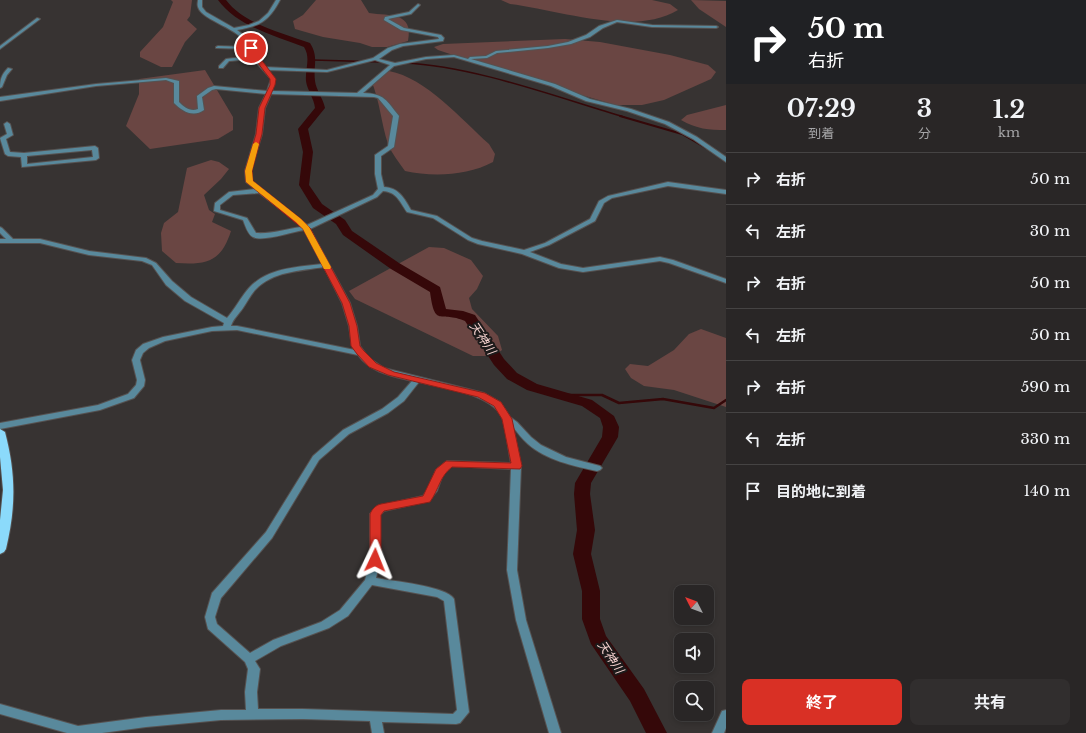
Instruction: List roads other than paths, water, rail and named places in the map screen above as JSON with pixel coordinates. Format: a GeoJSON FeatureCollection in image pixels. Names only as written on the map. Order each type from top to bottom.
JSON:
{"type":"FeatureCollection","features":[{"type":"Feature","properties":{"kind":"main road"},"geometry":{"type":"LineString","coordinates":[[0,432],[7,459],[10,482],[8,518],[0,549]]}},
{"type":"Feature","properties":{"kind":"street"},"geometry":{"type":"LineString","coordinates":[[200,0],[200,7],[205,13],[233,29],[248,42],[256,57],[273,79],[262,108],[259,134],[248,171],[249,182],[306,228],[346,303],[353,326],[356,346],[360,353],[372,365],[381,370],[481,395],[497,404],[507,419],[516,466],[512,570],[521,620],[555,733]]}},
{"type":"Feature","properties":{"kind":"street"},"geometry":{"type":"LineString","coordinates":[[233,29],[262,22],[270,16],[278,0]]}},
{"type":"Feature","properties":{"kind":"street"},"geometry":{"type":"LineString","coordinates":[[264,68],[316,71],[330,70],[375,59],[390,49],[402,45],[434,42],[442,39],[434,34],[403,30],[386,20],[386,18],[410,13],[418,5]]}},
{"type":"Feature","properties":{"kind":"street"},"geometry":{"type":"LineString","coordinates":[[0,48],[38,18]]}},
{"type":"Feature","properties":{"kind":"street"},"geometry":{"type":"LineString","coordinates":[[375,59],[393,64],[446,56],[487,57],[496,52],[557,46],[576,41],[601,27],[617,21],[652,26],[716,27]]}},
{"type":"Feature","properties":{"kind":"street"},"geometry":{"type":"LineString","coordinates":[[218,47],[251,48]]}},
{"type":"Feature","properties":{"kind":"street"},"geometry":{"type":"LineString","coordinates":[[221,67],[228,60],[256,57]]}},
{"type":"Feature","properties":{"kind":"street"},"geometry":{"type":"LineString","coordinates":[[459,57],[553,85],[588,100],[630,110],[667,123],[695,138],[726,160]]}},
{"type":"Feature","properties":{"kind":"street"},"geometry":{"type":"LineString","coordinates":[[359,94],[393,64]]}},
{"type":"Feature","properties":{"kind":"street"},"geometry":{"type":"LineString","coordinates":[[0,87],[5,74],[10,69]]}},
{"type":"Feature","properties":{"kind":"street"},"geometry":{"type":"LineString","coordinates":[[0,99],[96,85],[166,80],[178,83],[176,102],[187,111],[194,113],[201,110],[200,97],[214,88],[256,92],[374,95],[380,97],[396,116],[391,147],[378,155],[378,174],[381,189]]}},
{"type":"Feature","properties":{"kind":"street"},"geometry":{"type":"LineString","coordinates":[[7,124],[10,135],[3,138],[8,154],[24,155],[95,148],[96,158],[24,166],[24,155]]}},
{"type":"Feature","properties":{"kind":"street"},"geometry":{"type":"LineString","coordinates":[[524,252],[547,244],[586,225],[593,220],[601,202],[610,197],[668,184],[726,192]]}},
{"type":"Feature","properties":{"kind":"street"},"geometry":{"type":"LineString","coordinates":[[259,191],[231,193],[217,204],[217,211],[245,219],[254,234],[268,236],[290,230],[306,228],[375,196],[381,189],[394,189],[397,191],[409,211],[435,217],[470,239],[480,243],[524,252],[559,266],[583,270],[646,260],[671,261],[726,281]]}},
{"type":"Feature","properties":{"kind":"street"},"geometry":{"type":"LineString","coordinates":[[0,229],[11,241]]}},
{"type":"Feature","properties":{"kind":"street"},"geometry":{"type":"LineString","coordinates":[[0,241],[40,241],[89,253],[144,259],[154,264],[169,283],[188,299],[228,325],[360,353]]}},
{"type":"Feature","properties":{"kind":"street"},"geometry":{"type":"LineString","coordinates":[[0,426],[100,407],[131,396],[140,386],[141,380],[136,360],[139,352],[146,346],[163,339],[228,325],[253,288],[262,279],[277,273],[326,265]]}},
{"type":"Feature","properties":{"kind":"street"},"geometry":{"type":"LineString","coordinates":[[252,715],[251,692],[254,669],[249,659],[212,626],[210,617],[216,596],[269,535],[316,458],[346,432],[385,411],[401,400],[417,380]]}},
{"type":"Feature","properties":{"kind":"street"},"geometry":{"type":"LineString","coordinates":[[507,419],[516,423],[525,435],[537,446],[562,460],[597,468]]}},
{"type":"Feature","properties":{"kind":"street"},"geometry":{"type":"LineString","coordinates":[[249,659],[277,643],[325,625],[344,613],[370,581],[375,560],[375,514],[381,508],[426,499],[432,491],[439,472],[450,463],[516,466]]}},
{"type":"Feature","properties":{"kind":"street"},"geometry":{"type":"LineString","coordinates":[[0,709],[79,732],[146,722],[221,715],[303,714],[456,719],[462,712],[449,599],[439,593],[370,581]]}},
{"type":"Feature","properties":{"kind":"street"},"geometry":{"type":"LineString","coordinates":[[718,733],[726,715]]}},
{"type":"Feature","properties":{"kind":"street"},"geometry":{"type":"LineString","coordinates":[[375,716],[378,733]]}},
{"type":"Feature","properties":{"kind":"waterway","name":"天神川"},"geometry":{"type":"LineString","coordinates":[[222,0],[227,7],[236,14],[260,27],[307,45],[310,50],[312,55],[310,80],[318,98],[320,108],[303,129],[308,152],[304,185],[317,206],[341,222],[347,233],[364,243],[395,266],[436,290],[439,310],[442,313],[463,315],[470,318],[499,362],[512,376],[532,387],[587,403],[607,416],[611,427],[610,437],[583,483],[582,494],[586,530],[582,554],[591,591],[591,619],[598,639],[637,695],[657,733]]}},
{"type":"Feature","properties":{"kind":"waterway"},"geometry":{"type":"LineString","coordinates":[[313,60],[383,62]]}},
{"type":"Feature","properties":{"kind":"waterway"},"geometry":{"type":"LineString","coordinates":[[404,63],[431,65],[486,76],[624,117]]}},
{"type":"Feature","properties":{"kind":"waterway"},"geometry":{"type":"LineString","coordinates":[[620,116],[682,134],[706,148]]}},
{"type":"Feature","properties":{"kind":"waterway"},"geometry":{"type":"LineString","coordinates":[[564,395],[602,395],[619,403],[663,399],[714,408],[726,400]]}}]}
